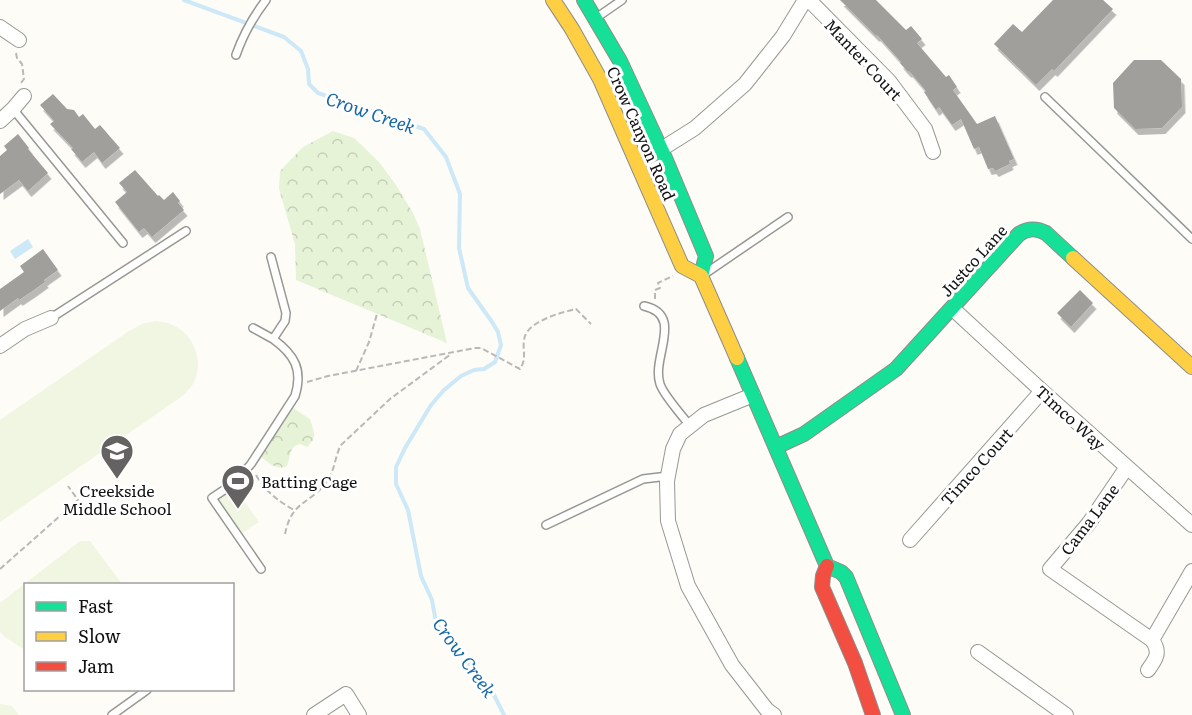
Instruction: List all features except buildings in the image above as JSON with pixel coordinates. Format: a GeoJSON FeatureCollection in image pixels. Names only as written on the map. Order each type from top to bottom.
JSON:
{"type":"FeatureCollection","features":[{"type":"Feature","properties":{"kind":"main road","name":"Crow Canyon Road"},"geometry":{"type":"LineString","coordinates":[[553,0],[597,73],[682,266],[695,273],[753,395],[827,566],[841,572],[846,577],[903,715]]}},
{"type":"Feature","properties":{"kind":"main road","name":"Crow Canyon Road"},"geometry":{"type":"LineString","coordinates":[[584,0],[625,70],[706,256],[695,273]]}},
{"type":"Feature","properties":{"kind":"main road","name":"Justco Lane"},"geometry":{"type":"LineString","coordinates":[[776,447],[804,435],[884,379],[902,363],[1023,231],[1036,229],[1049,236],[1192,367]]}},
{"type":"Feature","properties":{"kind":"main road","name":"Crow Canyon Road"},"geometry":{"type":"LineString","coordinates":[[827,566],[822,586],[855,663],[873,715]]}},
{"type":"Feature","properties":{"kind":"street"},"geometry":{"type":"LineString","coordinates":[[637,162],[695,128],[745,84],[783,36],[807,0]]}},
{"type":"Feature","properties":{"kind":"street","name":"Manter Court"},"geometry":{"type":"LineString","coordinates":[[807,0],[889,81],[925,129],[933,152]]}},
{"type":"Feature","properties":{"kind":"street"},"geometry":{"type":"LineString","coordinates":[[0,27],[17,39]]}},
{"type":"Feature","properties":{"kind":"street"},"geometry":{"type":"LineString","coordinates":[[0,121],[20,101]]}},
{"type":"Feature","properties":{"kind":"street","name":"Timco Way"},"geometry":{"type":"LineString","coordinates":[[952,308],[1192,525]]}},
{"type":"Feature","properties":{"kind":"street"},"geometry":{"type":"LineString","coordinates":[[0,346],[25,329],[51,318]]}},
{"type":"Feature","properties":{"kind":"street","name":"Timco Court"},"geometry":{"type":"LineString","coordinates":[[909,540],[1042,391]]}},
{"type":"Feature","properties":{"kind":"street"},"geometry":{"type":"LineString","coordinates":[[753,395],[704,415],[681,434],[673,449],[668,476],[668,521],[687,586],[732,665],[767,710],[774,715]]}},
{"type":"Feature","properties":{"kind":"street","name":"Cama Lane"},"geometry":{"type":"LineString","coordinates":[[1128,468],[1089,523],[1050,569],[1152,640]]}},
{"type":"Feature","properties":{"kind":"street"},"geometry":{"type":"LineString","coordinates":[[1148,670],[1157,655],[1157,648],[1152,640],[1192,571]]}},
{"type":"Feature","properties":{"kind":"street"},"geometry":{"type":"LineString","coordinates":[[978,652],[1066,715]]}},
{"type":"Feature","properties":{"kind":"street"},"geometry":{"type":"LineString","coordinates":[[314,715],[346,694],[359,715]]}},
{"type":"Feature","properties":{"kind":"lane"},"geometry":{"type":"LineString","coordinates":[[236,55],[242,39],[266,0]]}},
{"type":"Feature","properties":{"kind":"lane"},"geometry":{"type":"LineString","coordinates":[[596,18],[622,0]]}},
{"type":"Feature","properties":{"kind":"lane"},"geometry":{"type":"LineString","coordinates":[[1045,98],[1192,239]]}},
{"type":"Feature","properties":{"kind":"lane"},"geometry":{"type":"LineString","coordinates":[[20,101],[123,243]]}},
{"type":"Feature","properties":{"kind":"lane"},"geometry":{"type":"LineString","coordinates":[[695,273],[788,217]]}},
{"type":"Feature","properties":{"kind":"lane"},"geometry":{"type":"LineString","coordinates":[[51,318],[186,231]]}},
{"type":"Feature","properties":{"kind":"lane"},"geometry":{"type":"LineString","coordinates":[[271,257],[286,313],[285,321],[273,339]]}},
{"type":"Feature","properties":{"kind":"lane"},"geometry":{"type":"LineString","coordinates":[[644,306],[654,308],[661,316],[665,326],[659,374],[660,384],[690,426]]}},
{"type":"Feature","properties":{"kind":"lane"},"geometry":{"type":"LineString","coordinates":[[254,328],[273,339],[291,354],[298,374],[298,384],[295,396],[251,464],[233,484],[212,498],[261,569]]}},
{"type":"Feature","properties":{"kind":"lane"},"geometry":{"type":"LineString","coordinates":[[546,525],[643,479],[668,476]]}},
{"type":"Feature","properties":{"kind":"lane"},"geometry":{"type":"LineString","coordinates":[[112,715],[146,691]]}},
{"type":"Feature","properties":{"kind":"path"},"geometry":{"type":"LineString","coordinates":[[17,39],[17,58],[22,64],[24,79],[17,88],[20,101]]}},
{"type":"Feature","properties":{"kind":"path"},"geometry":{"type":"LineString","coordinates":[[654,308],[655,291],[660,288],[658,283],[695,273]]}},
{"type":"Feature","properties":{"kind":"path"},"geometry":{"type":"LineString","coordinates":[[298,384],[475,348],[481,348],[520,369],[524,363],[525,336],[533,326],[559,313],[576,309],[591,324]]}},
{"type":"Feature","properties":{"kind":"path"},"geometry":{"type":"LineString","coordinates":[[356,371],[369,342],[377,314]]}},
{"type":"Feature","properties":{"kind":"path"},"geometry":{"type":"LineString","coordinates":[[285,534],[286,526],[294,510],[309,499],[333,472],[341,445],[390,399],[453,352]]}},
{"type":"Feature","properties":{"kind":"path"},"geometry":{"type":"LineString","coordinates":[[251,464],[268,492],[294,510]]}},
{"type":"Feature","properties":{"kind":"path"},"geometry":{"type":"LineString","coordinates":[[0,569],[78,501],[68,486]]}},
{"type":"Feature","properties":{"kind":"green space"},"geometry":{"type":"Polygon","coordinates":[[[333,131],[354,138],[379,162],[413,213],[420,229],[447,343],[296,280],[295,244],[279,189],[280,171],[303,147],[333,131]]]}},
{"type":"Feature","properties":{"kind":"green space"},"geometry":{"type":"Polygon","coordinates":[[[156,321],[178,328],[191,341],[198,366],[192,385],[184,395],[0,522],[0,420],[129,331],[142,324],[156,321]]]}},
{"type":"Feature","properties":{"kind":"green space"},"geometry":{"type":"Polygon","coordinates":[[[293,408],[310,419],[314,437],[307,447],[300,444],[293,447],[287,466],[276,467],[261,457],[293,408]]]}},
{"type":"Feature","properties":{"kind":"green space","name":"Batting Cage"},"geometry":{"type":"Polygon","coordinates":[[[234,487],[259,522],[242,533],[218,499],[234,487]]]}},
{"type":"Feature","properties":{"kind":"green space"},"geometry":{"type":"Polygon","coordinates":[[[80,541],[90,541],[121,583],[26,583],[80,541]]]}},
{"type":"Feature","properties":{"kind":"green space"},"geometry":{"type":"Polygon","coordinates":[[[24,584],[24,649],[0,632],[0,603],[24,584]]]}},
{"type":"Feature","properties":{"kind":"green space"},"geometry":{"type":"Polygon","coordinates":[[[0,704],[12,706],[19,715],[0,715],[0,704]]]}},
{"type":"Feature","properties":{"kind":"water"},"geometry":{"type":"Polygon","coordinates":[[[28,239],[33,247],[15,259],[10,251],[28,239]]]}},
{"type":"Feature","properties":{"kind":"waterway","name":"Crow Creek"},"geometry":{"type":"LineString","coordinates":[[184,0],[284,37],[301,51],[308,69],[309,84],[318,93],[424,129],[446,157],[460,194],[459,248],[468,288],[498,332],[501,345],[495,362],[484,369],[474,370],[461,376],[431,405],[396,467],[396,484],[408,510],[421,576],[432,600],[436,622],[444,636],[493,693],[504,715]]}},
{"type":"Feature","properties":{"kind":"traffic: fast"},"geometry":{"type":"LineString","coordinates":[[584,0],[620,61],[665,158],[706,256],[701,276]]}},
{"type":"Feature","properties":{"kind":"traffic: fast"},"geometry":{"type":"LineString","coordinates":[[776,447],[804,434],[896,369],[1019,234],[1029,230],[1042,231],[1073,258]]}},
{"type":"Feature","properties":{"kind":"traffic: fast"},"geometry":{"type":"LineString","coordinates":[[737,358],[827,566],[841,572],[846,577],[903,715]]}},
{"type":"Feature","properties":{"kind":"traffic: slow"},"geometry":{"type":"LineString","coordinates":[[553,0],[600,79],[682,266],[701,276],[737,358]]}},
{"type":"Feature","properties":{"kind":"traffic: slow"},"geometry":{"type":"LineString","coordinates":[[1073,258],[1192,367]]}},
{"type":"Feature","properties":{"kind":"traffic: jam"},"geometry":{"type":"LineString","coordinates":[[827,566],[822,587],[855,663],[873,715]]}},
{"type":"Feature","properties":{"kind":"place","name":"Creekside Middle School"},"geometry":{"type":"Point","coordinates":[117,480]}},
{"type":"Feature","properties":{"kind":"place","name":"Batting Cage"},"geometry":{"type":"Point","coordinates":[238,510]}}]}
